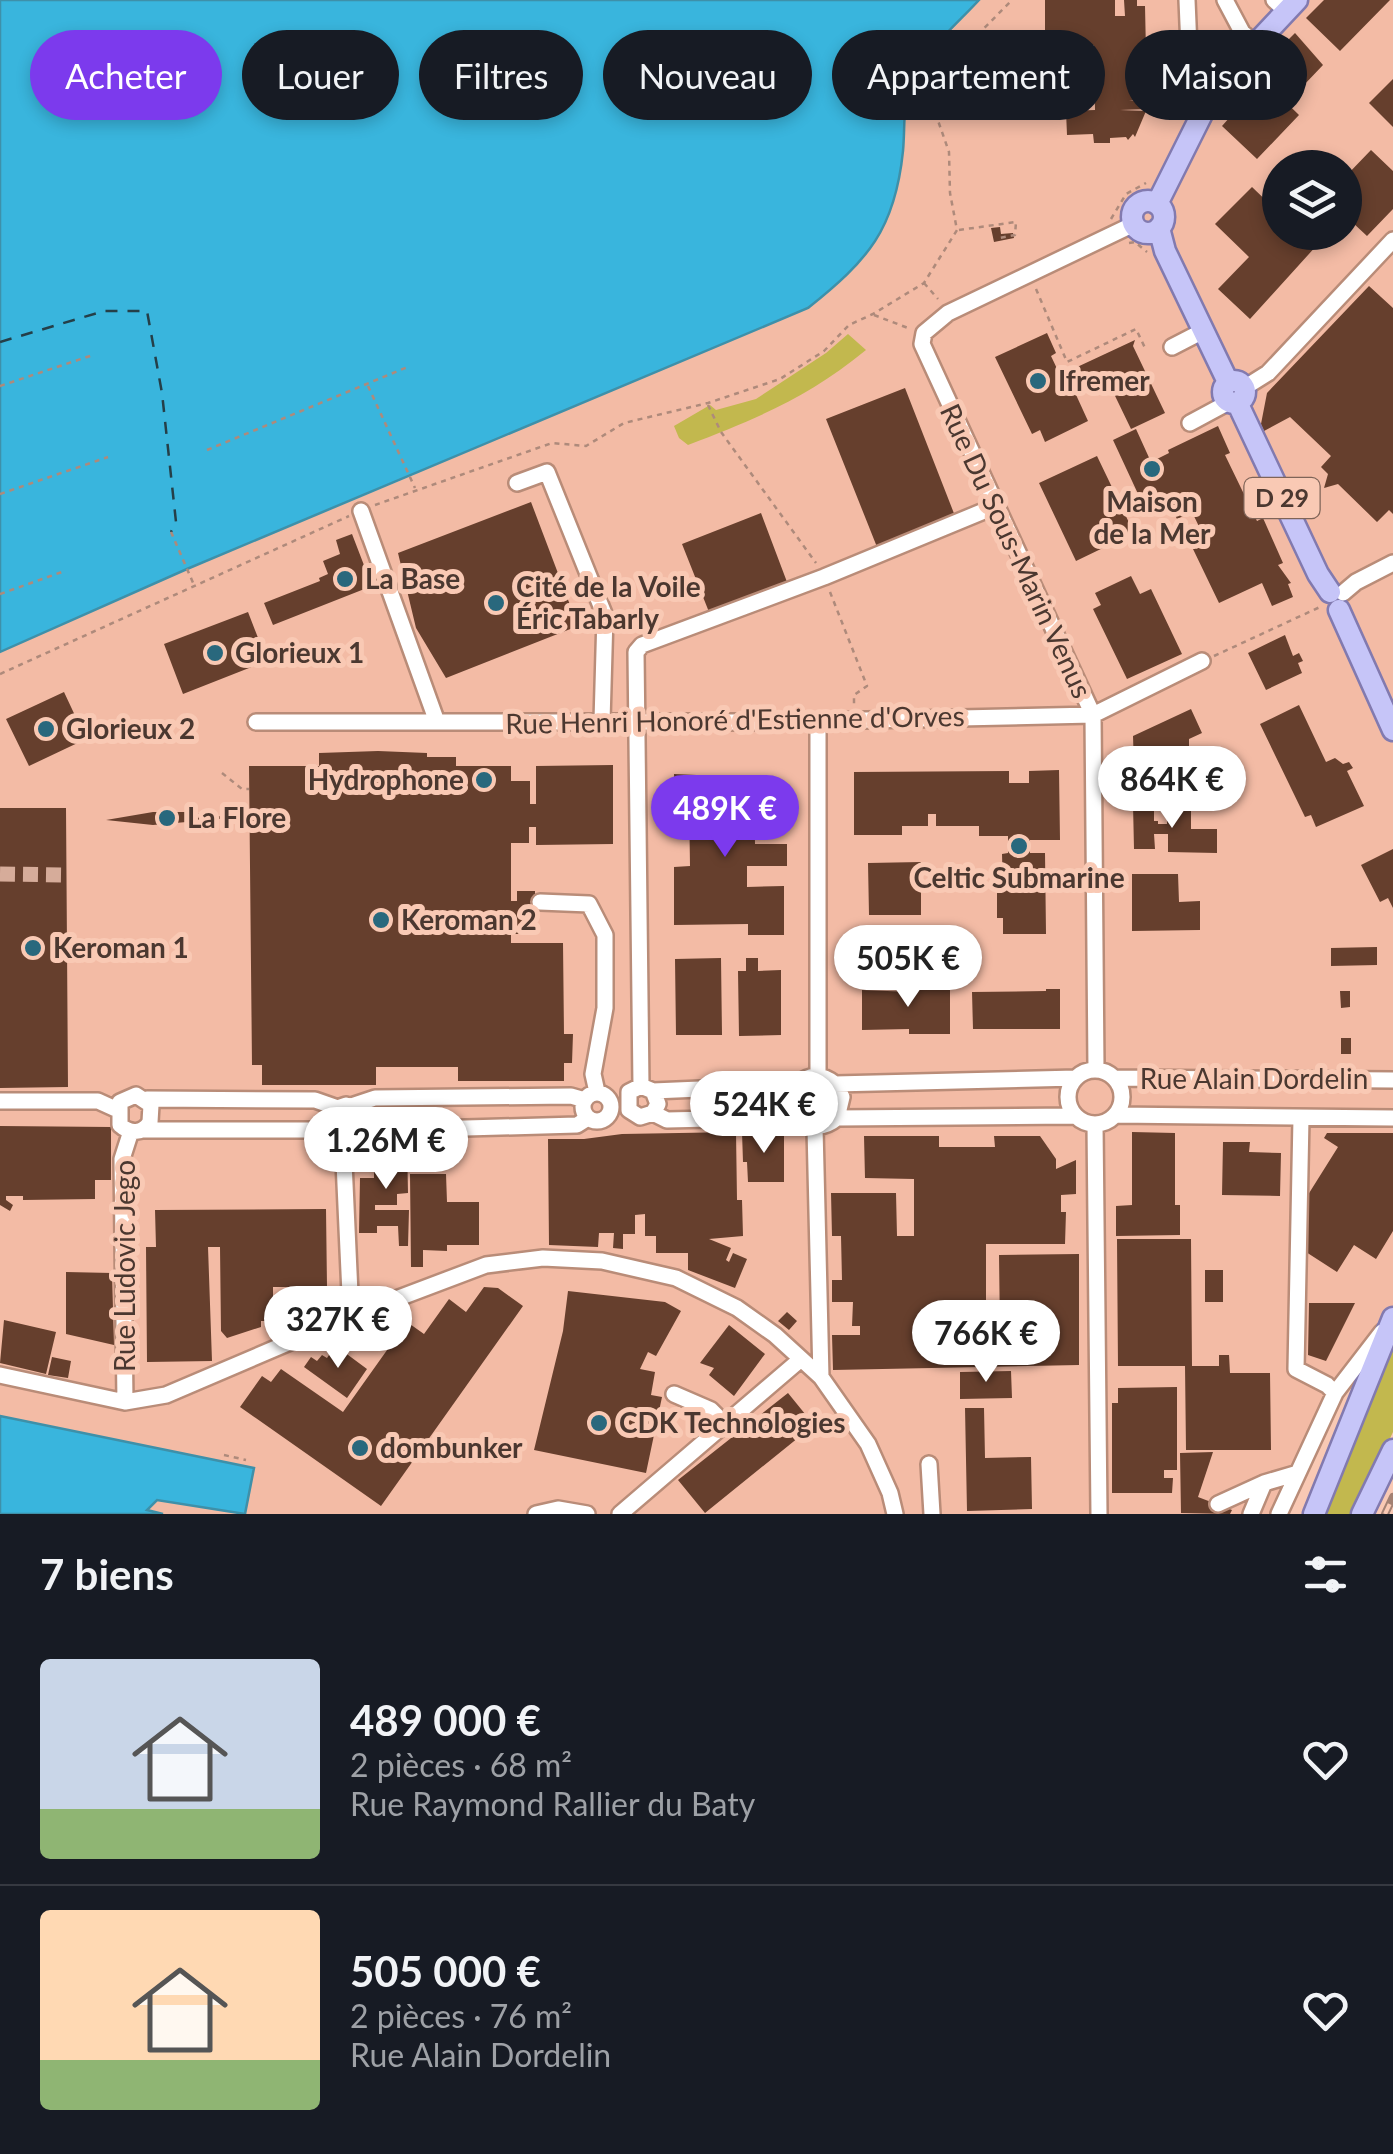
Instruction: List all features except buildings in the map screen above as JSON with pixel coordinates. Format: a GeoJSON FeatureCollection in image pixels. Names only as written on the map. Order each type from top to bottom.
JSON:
{"type":"FeatureCollection","features":[{"type":"Feature","properties":{"kind":"main road"},"geometry":{"type":"LineString","coordinates":[[1266,30],[1286,4]]}},
{"type":"Feature","properties":{"kind":"main road"},"geometry":{"type":"LineString","coordinates":[[1157,204],[1198,120]]}},
{"type":"Feature","properties":{"kind":"main road"},"geometry":{"type":"LineString","coordinates":[[1157,204],[1164,216],[1159,228],[1145,232],[1134,224],[1133,214],[1138,205],[1157,204]]}},
{"type":"Feature","properties":{"kind":"main road","name":"D 29"},"geometry":{"type":"LineString","coordinates":[[1159,228],[1164,251],[1393,730]]}},
{"type":"Feature","properties":{"kind":"main road"},"geometry":{"type":"LineString","coordinates":[[1314,1514],[1393,1317]]}},
{"type":"Feature","properties":{"kind":"main road"},"geometry":{"type":"LineString","coordinates":[[1362,1514],[1393,1450]]}},
{"type":"Feature","properties":{"kind":"street"},"geometry":{"type":"LineString","coordinates":[[1187,0],[1188,30]]}},
{"type":"Feature","properties":{"kind":"street"},"geometry":{"type":"LineString","coordinates":[[1225,0],[1241,30]]}},
{"type":"Feature","properties":{"kind":"street"},"geometry":{"type":"LineString","coordinates":[[948,312],[1134,224]]}},
{"type":"Feature","properties":{"kind":"street"},"geometry":{"type":"LineString","coordinates":[[1190,423],[1268,373],[1393,240]]}},
{"type":"Feature","properties":{"kind":"street","name":"Rue Du Sous-Marin Venus"},"geometry":{"type":"LineString","coordinates":[[948,312],[924,333],[924,352],[1093,715],[1096,1070]]}},
{"type":"Feature","properties":{"kind":"street"},"geometry":{"type":"LineString","coordinates":[[1172,348],[1203,331]]}},
{"type":"Feature","properties":{"kind":"street"},"geometry":{"type":"LineString","coordinates":[[517,483],[546,472],[605,616],[602,722]]}},
{"type":"Feature","properties":{"kind":"street"},"geometry":{"type":"LineString","coordinates":[[632,1113],[628,1106],[641,1090],[636,652],[642,645],[996,506]]}},
{"type":"Feature","properties":{"kind":"street"},"geometry":{"type":"LineString","coordinates":[[360,511],[437,722]]}},
{"type":"Feature","properties":{"kind":"street"},"geometry":{"type":"LineString","coordinates":[[1333,600],[1356,582],[1393,563]]}},
{"type":"Feature","properties":{"kind":"street","name":"Rue Henri Honoré d'Estienne d'Orves"},"geometry":{"type":"LineString","coordinates":[[256,722],[637,723],[1093,715],[1202,662]]}},
{"type":"Feature","properties":{"kind":"street"},"geometry":{"type":"LineString","coordinates":[[818,721],[818,1076]]}},
{"type":"Feature","properties":{"kind":"street"},"geometry":{"type":"LineString","coordinates":[[343,1140],[358,1131],[577,1125],[588,1118],[601,1121],[608,1116],[612,1108],[596,1096],[592,1074],[605,1008],[605,936],[589,904],[540,902]]}},
{"type":"Feature","properties":{"kind":"street"},"geometry":{"type":"LineString","coordinates":[[796,1118],[790,1101],[796,1085],[818,1076],[835,1084],[1076,1078],[1096,1070]]}},
{"type":"Feature","properties":{"kind":"street","name":"Rue Alain Dordelin"},"geometry":{"type":"LineString","coordinates":[[1096,1070],[1114,1078],[1393,1080]]}},
{"type":"Feature","properties":{"kind":"street"},"geometry":{"type":"LineString","coordinates":[[1076,1078],[1068,1092],[1076,1116]]}},
{"type":"Feature","properties":{"kind":"street","name":"Rue Alain Dordelin"},"geometry":{"type":"LineString","coordinates":[[1114,1078],[1122,1092],[1116,1116]]}},
{"type":"Feature","properties":{"kind":"street"},"geometry":{"type":"LineString","coordinates":[[835,1084],[842,1097],[836,1118]]}},
{"type":"Feature","properties":{"kind":"street"},"geometry":{"type":"LineString","coordinates":[[328,1130],[329,1115],[343,1106],[375,1098],[596,1096],[641,1090],[796,1085]]}},
{"type":"Feature","properties":{"kind":"street"},"geometry":{"type":"LineString","coordinates":[[608,1116],[632,1113],[645,1117],[653,1112],[658,1104],[641,1090]]}},
{"type":"Feature","properties":{"kind":"street"},"geometry":{"type":"LineString","coordinates":[[343,1140],[328,1130],[136,1131],[120,1125],[120,1102],[130,1095],[148,1099],[315,1100],[359,1114],[358,1131]]}},
{"type":"Feature","properties":{"kind":"street"},"geometry":{"type":"LineString","coordinates":[[588,1118],[583,1109],[596,1096]]}},
{"type":"Feature","properties":{"kind":"street"},"geometry":{"type":"LineString","coordinates":[[136,1131],[150,1122],[148,1099]]}},
{"type":"Feature","properties":{"kind":"street"},"geometry":{"type":"LineString","coordinates":[[0,1101],[98,1101],[120,1111]]}},
{"type":"Feature","properties":{"kind":"street"},"geometry":{"type":"LineString","coordinates":[[653,1112],[667,1120],[796,1118],[816,1128],[836,1118],[1076,1116],[1095,1124],[1098,1514]]}},
{"type":"Feature","properties":{"kind":"street","name":"Rue Alain Dordelin"},"geometry":{"type":"LineString","coordinates":[[1095,1124],[1116,1116],[1393,1118]]}},
{"type":"Feature","properties":{"kind":"street"},"geometry":{"type":"LineString","coordinates":[[1302,1118],[1296,1369],[1327,1385],[1335,1394]]}},
{"type":"Feature","properties":{"kind":"street"},"geometry":{"type":"LineString","coordinates":[[816,1128],[820,1377]]}},
{"type":"Feature","properties":{"kind":"street","name":"Rue Ludovic Jego"},"geometry":{"type":"LineString","coordinates":[[125,1402],[122,1159],[136,1131]]}},
{"type":"Feature","properties":{"kind":"street"},"geometry":{"type":"LineString","coordinates":[[343,1140],[351,1316]]}},
{"type":"Feature","properties":{"kind":"street"},"geometry":{"type":"LineString","coordinates":[[0,1376],[125,1402],[166,1395],[351,1316],[486,1265],[543,1258],[602,1261],[676,1278],[737,1308],[801,1359],[820,1377],[868,1444],[890,1493],[894,1514]]}},
{"type":"Feature","properties":{"kind":"street"},"geometry":{"type":"LineString","coordinates":[[1279,1514],[1335,1394],[1393,1317]]}},
{"type":"Feature","properties":{"kind":"street"},"geometry":{"type":"LineString","coordinates":[[620,1514],[801,1359]]}},
{"type":"Feature","properties":{"kind":"street"},"geometry":{"type":"LineString","coordinates":[[674,1394],[712,1410],[725,1424]]}},
{"type":"Feature","properties":{"kind":"street"},"geometry":{"type":"LineString","coordinates":[[929,1464],[932,1514]]}},
{"type":"Feature","properties":{"kind":"street"},"geometry":{"type":"LineString","coordinates":[[1218,1504],[1298,1473]]}},
{"type":"Feature","properties":{"kind":"street"},"geometry":{"type":"LineString","coordinates":[[1250,1514],[1264,1483]]}},
{"type":"Feature","properties":{"kind":"street"},"geometry":{"type":"LineString","coordinates":[[536,1514],[558,1510],[587,1514]]}},
{"type":"Feature","properties":{"kind":"path"},"geometry":{"type":"LineString","coordinates":[[0,674],[415,489],[552,442],[586,446],[624,423],[708,403],[780,379],[824,350],[849,325],[924,283],[957,230],[950,193],[949,152],[936,112],[937,76],[1012,0]]}},
{"type":"Feature","properties":{"kind":"path"},"geometry":{"type":"LineString","coordinates":[[1101,226],[1112,218],[1126,194],[1148,182]]}},
{"type":"Feature","properties":{"kind":"path"},"geometry":{"type":"LineString","coordinates":[[957,230],[1016,222],[1015,235],[1000,238]]}},
{"type":"Feature","properties":{"kind":"path"},"geometry":{"type":"LineString","coordinates":[[924,283],[948,312]]}},
{"type":"Feature","properties":{"kind":"path"},"geometry":{"type":"LineString","coordinates":[[1034,283],[1066,362],[1136,329],[1146,350]]}},
{"type":"Feature","properties":{"kind":"path"},"geometry":{"type":"LineString","coordinates":[[1036,312],[1045,310]]}},
{"type":"Feature","properties":{"kind":"path"},"geometry":{"type":"LineString","coordinates":[[873,314],[912,329],[910,339]]}},
{"type":"Feature","properties":{"kind":"path"},"geometry":{"type":"LineString","coordinates":[[0,386],[93,355]]}},
{"type":"Feature","properties":{"kind":"path"},"geometry":{"type":"LineString","coordinates":[[208,450],[410,366]]}},
{"type":"Feature","properties":{"kind":"path"},"geometry":{"type":"LineString","coordinates":[[367,385],[415,489]]}},
{"type":"Feature","properties":{"kind":"path"},"geometry":{"type":"LineString","coordinates":[[708,403],[721,432],[824,576],[867,686],[854,695],[853,721]]}},
{"type":"Feature","properties":{"kind":"path"},"geometry":{"type":"LineString","coordinates":[[0,494],[108,457]]}},
{"type":"Feature","properties":{"kind":"path"},"geometry":{"type":"LineString","coordinates":[[171,532],[194,585]]}},
{"type":"Feature","properties":{"kind":"path"},"geometry":{"type":"LineString","coordinates":[[0,594],[62,572]]}},
{"type":"Feature","properties":{"kind":"path"},"geometry":{"type":"LineString","coordinates":[[1202,662],[1333,600]]}},
{"type":"Feature","properties":{"kind":"path"},"geometry":{"type":"LineString","coordinates":[[222,773],[242,789],[249,789]]}},
{"type":"Feature","properties":{"kind":"path"},"geometry":{"type":"LineString","coordinates":[[224,1455],[246,1460]]}},
{"type":"Feature","properties":{"kind":"shaded area"},"geometry":{"type":"Polygon","coordinates":[[[979,0],[1393,0],[1393,1317],[1335,1393],[1279,1514],[245,1514],[253,1468],[0,1416],[0,652],[414,475],[892,209],[906,120],[1105,120],[1105,30],[952,30],[979,0]]]}},
{"type":"Feature","properties":{"kind":"shaded area"},"geometry":{"type":"Polygon","coordinates":[[[848,334],[866,350],[823,381],[760,416],[688,445],[679,438],[674,426],[710,405],[716,410],[756,399],[848,334]]]}},
{"type":"Feature","properties":{"kind":"shaded area"},"geometry":{"type":"Polygon","coordinates":[[[1393,1333],[1393,1432],[1355,1514],[1324,1514],[1393,1333]]]}},
{"type":"Feature","properties":{"kind":"shaded area"},"geometry":{"type":"Polygon","coordinates":[[[156,1500],[240,1514],[163,1514],[146,1510],[156,1500]]]}},
{"type":"Feature","properties":{"kind":"water"},"geometry":{"type":"Polygon","coordinates":[[[0,0],[979,0],[950,30],[832,30],[832,120],[905,120],[903,151],[893,202],[875,241],[847,274],[808,308],[187,569],[0,652],[0,0]]]}},
{"type":"Feature","properties":{"kind":"water"},"geometry":{"type":"Polygon","coordinates":[[[0,1416],[254,1468],[245,1514],[157,1500],[147,1510],[163,1514],[0,1514],[0,1416]]]}},
{"type":"Feature","properties":{"kind":"ferry route"},"geometry":{"type":"LineString","coordinates":[[0,342],[104,311],[147,311],[162,393],[176,522],[171,532]]}},
{"type":"Feature","properties":{"kind":"tunnel"},"geometry":{"type":"LineString","coordinates":[[0,874],[66,875]]}},
{"type":"Feature","properties":{"kind":"railway"},"geometry":{"type":"LineString","coordinates":[[1385,1514],[1393,1497]]}},
{"type":"Feature","properties":{"kind":"place","name":"Ifremer"},"geometry":{"type":"Point","coordinates":[1038,381]}},
{"type":"Feature","properties":{"kind":"place","name":"Maison de la Mer"},"geometry":{"type":"Point","coordinates":[1152,469]}},
{"type":"Feature","properties":{"kind":"place","name":"La Base"},"geometry":{"type":"Point","coordinates":[345,579]}},
{"type":"Feature","properties":{"kind":"place","name":"Cité de la Voile Éric Tabarly"},"geometry":{"type":"Point","coordinates":[496,603]}},
{"type":"Feature","properties":{"kind":"place","name":"Glorieux 1"},"geometry":{"type":"Point","coordinates":[215,653]}},
{"type":"Feature","properties":{"kind":"place","name":"Glorieux 2"},"geometry":{"type":"Point","coordinates":[46,729]}},
{"type":"Feature","properties":{"kind":"place","name":"Hydrophone"},"geometry":{"type":"Point","coordinates":[484,780]}},
{"type":"Feature","properties":{"kind":"place","name":"La Flore"},"geometry":{"type":"Point","coordinates":[167,818]}},
{"type":"Feature","properties":{"kind":"place","name":"Celtic Submarine"},"geometry":{"type":"Point","coordinates":[1019,846]}},
{"type":"Feature","properties":{"kind":"place","name":"Keroman 2"},"geometry":{"type":"Point","coordinates":[381,920]}},
{"type":"Feature","properties":{"kind":"place","name":"Keroman 1"},"geometry":{"type":"Point","coordinates":[33,948]}},
{"type":"Feature","properties":{"kind":"place","name":"CDK Technologies"},"geometry":{"type":"Point","coordinates":[599,1423]}},
{"type":"Feature","properties":{"kind":"place","name":"dombunker"},"geometry":{"type":"Point","coordinates":[360,1448]}}]}
